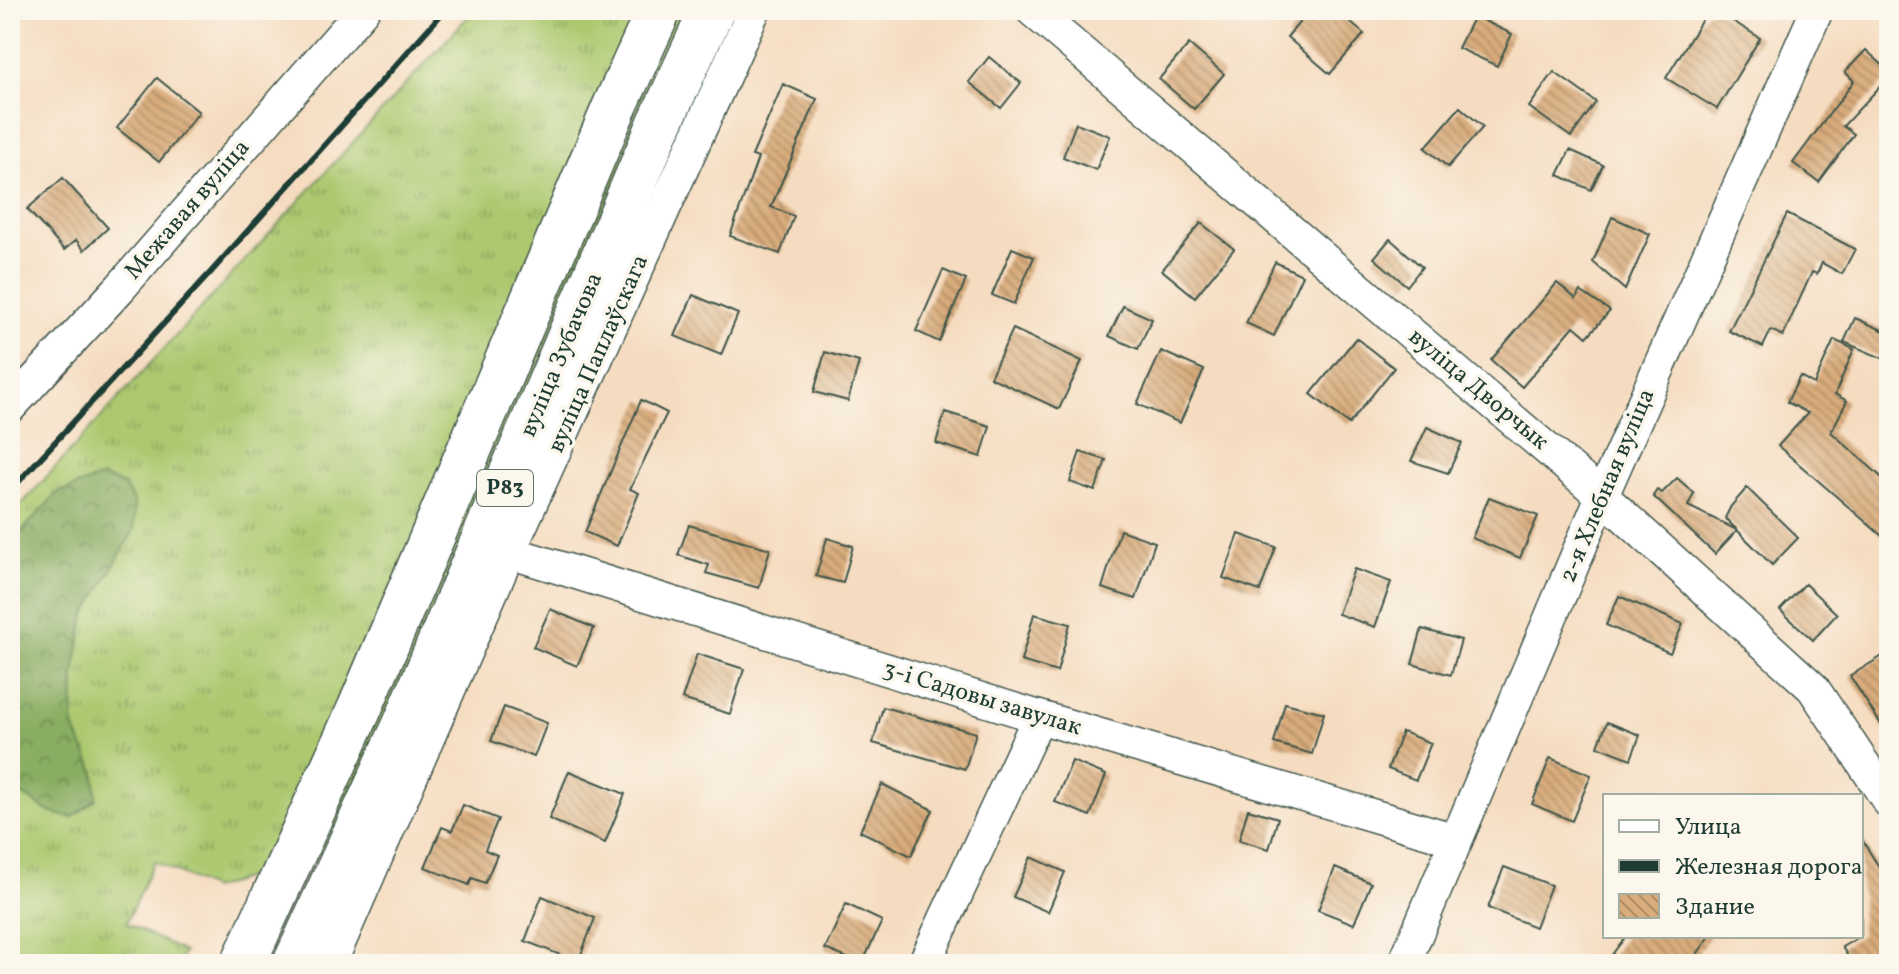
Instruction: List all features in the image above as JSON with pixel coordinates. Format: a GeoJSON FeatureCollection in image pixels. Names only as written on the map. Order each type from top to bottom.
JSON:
{"type":"FeatureCollection","features":[{"type":"Feature","properties":{"kind":"highway","name":"вуліца Зубачова"},"geometry":{"type":"LineString","coordinates":[[243,964],[359,710],[609,120],[659,10]]}},
{"type":"Feature","properties":{"kind":"highway","name":"вуліца Зубачова"},"geometry":{"type":"LineString","coordinates":[[295,964],[404,727],[659,125],[712,10]]}},
{"type":"Feature","properties":{"kind":"street","name":"Межавая вуліца"},"geometry":{"type":"LineString","coordinates":[[10,407],[120,288],[363,10]]}},
{"type":"Feature","properties":{"kind":"street","name":"вуліца Паплаўскага"},"geometry":{"type":"LineString","coordinates":[[330,964],[509,552],[754,10]]}},
{"type":"Feature","properties":{"kind":"street","name":"вуліца Дворчык"},"geometry":{"type":"LineString","coordinates":[[1032,10],[1602,496],[1813,688],[1889,802]]}},
{"type":"Feature","properties":{"kind":"street","name":"2-я Хлебная вуліца"},"geometry":{"type":"LineString","coordinates":[[1404,964],[1602,496],[1817,10]]}},
{"type":"Feature","properties":{"kind":"street","name":"3-і Садовы завулак"},"geometry":{"type":"LineString","coordinates":[[509,552],[1039,717],[1456,840]]}},
{"type":"Feature","properties":{"kind":"street"},"geometry":{"type":"LineString","coordinates":[[924,964],[1039,717]]}},
{"type":"Feature","properties":{"kind":"green space"},"geometry":{"type":"Polygon","coordinates":[[[474,10],[702,10],[337,850],[212,889],[154,861],[126,923],[184,952],[178,964],[10,964],[10,517],[474,10]]]}},
{"type":"Feature","properties":{"kind":"green space"},"geometry":{"type":"Polygon","coordinates":[[[102,477],[124,485],[134,502],[134,530],[85,616],[74,672],[73,726],[95,772],[96,799],[72,818],[49,812],[10,786],[10,544],[57,493],[102,477]]]}},
{"type":"Feature","properties":{"kind":"building"},"geometry":{"type":"Polygon","coordinates":[[[1310,10],[1336,10],[1364,34],[1330,74],[1287,37],[1310,10]]]}},
{"type":"Feature","properties":{"kind":"building"},"geometry":{"type":"Polygon","coordinates":[[[1708,10],[1715,10],[1760,38],[1717,109],[1666,78],[1708,10]]]}},
{"type":"Feature","properties":{"kind":"building"},"geometry":{"type":"Polygon","coordinates":[[[1474,16],[1512,34],[1497,66],[1458,48],[1474,16]]]}},
{"type":"Feature","properties":{"kind":"building"},"geometry":{"type":"Polygon","coordinates":[[[1189,44],[1224,74],[1194,109],[1159,79],[1189,44]]]}},
{"type":"Feature","properties":{"kind":"building"},"geometry":{"type":"Polygon","coordinates":[[[1866,50],[1889,71],[1889,77],[1843,126],[1854,134],[1819,182],[1793,163],[1854,81],[1845,72],[1866,50]]]}},
{"type":"Feature","properties":{"kind":"building"},"geometry":{"type":"Polygon","coordinates":[[[989,57],[1021,83],[1001,108],[969,82],[989,57]]]}},
{"type":"Feature","properties":{"kind":"building"},"geometry":{"type":"Polygon","coordinates":[[[1554,72],[1596,102],[1571,137],[1529,107],[1554,72]]]}},
{"type":"Feature","properties":{"kind":"building"},"geometry":{"type":"Polygon","coordinates":[[[157,78],[199,112],[159,162],[117,128],[157,78]]]}},
{"type":"Feature","properties":{"kind":"building"},"geometry":{"type":"Polygon","coordinates":[[[783,84],[817,99],[771,207],[794,216],[780,254],[730,236],[758,158],[752,156],[783,84]]]}},
{"type":"Feature","properties":{"kind":"building"},"geometry":{"type":"Polygon","coordinates":[[[1460,107],[1483,127],[1448,167],[1425,148],[1460,107]]]}},
{"type":"Feature","properties":{"kind":"building"},"geometry":{"type":"Polygon","coordinates":[[[1076,123],[1110,136],[1096,170],[1063,157],[1076,123]]]}},
{"type":"Feature","properties":{"kind":"building"},"geometry":{"type":"Polygon","coordinates":[[[1570,150],[1603,165],[1591,190],[1558,175],[1570,150]]]}},
{"type":"Feature","properties":{"kind":"building"},"geometry":{"type":"Polygon","coordinates":[[[63,178],[108,228],[84,250],[76,240],[64,250],[27,209],[63,178]]]}},
{"type":"Feature","properties":{"kind":"building"},"geometry":{"type":"Polygon","coordinates":[[[1787,214],[1855,249],[1842,274],[1822,263],[1817,274],[1812,272],[1783,336],[1771,330],[1763,347],[1729,331],[1787,214]]]}},
{"type":"Feature","properties":{"kind":"building"},"geometry":{"type":"Polygon","coordinates":[[[1612,217],[1650,234],[1625,290],[1593,262],[1612,217]]]}},
{"type":"Feature","properties":{"kind":"building"},"geometry":{"type":"Polygon","coordinates":[[[1201,223],[1234,249],[1195,297],[1162,270],[1201,223]]]}},
{"type":"Feature","properties":{"kind":"building"},"geometry":{"type":"Polygon","coordinates":[[[1390,239],[1422,267],[1407,286],[1374,258],[1390,239]]]}},
{"type":"Feature","properties":{"kind":"building"},"geometry":{"type":"Polygon","coordinates":[[[1012,248],[1034,257],[1014,304],[992,295],[1012,248]]]}},
{"type":"Feature","properties":{"kind":"building"},"geometry":{"type":"Polygon","coordinates":[[[1275,262],[1302,275],[1274,336],[1246,323],[1275,262]]]}},
{"type":"Feature","properties":{"kind":"building"},"geometry":{"type":"Polygon","coordinates":[[[943,270],[966,280],[939,342],[916,331],[943,270]]]}},
{"type":"Feature","properties":{"kind":"building"},"geometry":{"type":"Polygon","coordinates":[[[1557,283],[1576,299],[1580,291],[1610,311],[1587,337],[1574,326],[1522,387],[1491,360],[1557,283]]]}},
{"type":"Feature","properties":{"kind":"building"},"geometry":{"type":"Polygon","coordinates":[[[693,295],[738,314],[721,355],[675,336],[693,295]]]}},
{"type":"Feature","properties":{"kind":"building"},"geometry":{"type":"Polygon","coordinates":[[[1123,306],[1152,319],[1138,349],[1109,336],[1123,306]]]}},
{"type":"Feature","properties":{"kind":"building"},"geometry":{"type":"Polygon","coordinates":[[[1855,318],[1889,333],[1889,361],[1844,342],[1855,318]]]}},
{"type":"Feature","properties":{"kind":"building"},"geometry":{"type":"Polygon","coordinates":[[[1013,329],[1082,361],[1059,409],[990,377],[1013,329]]]}},
{"type":"Feature","properties":{"kind":"building"},"geometry":{"type":"Polygon","coordinates":[[[1356,338],[1394,368],[1349,424],[1311,394],[1356,338]]]}},
{"type":"Feature","properties":{"kind":"building"},"geometry":{"type":"Polygon","coordinates":[[[1834,340],[1854,349],[1835,394],[1847,401],[1831,432],[1889,484],[1889,542],[1778,446],[1808,413],[1787,402],[1800,376],[1814,384],[1834,340]]]}},
{"type":"Feature","properties":{"kind":"building"},"geometry":{"type":"Polygon","coordinates":[[[1161,351],[1204,370],[1180,423],[1137,404],[1161,351]]]}},
{"type":"Feature","properties":{"kind":"building"},"geometry":{"type":"Polygon","coordinates":[[[825,352],[859,362],[848,401],[814,392],[825,352]]]}},
{"type":"Feature","properties":{"kind":"building"},"geometry":{"type":"Polygon","coordinates":[[[641,400],[667,413],[630,489],[639,493],[617,546],[585,532],[641,400]]]}},
{"type":"Feature","properties":{"kind":"building"},"geometry":{"type":"Polygon","coordinates":[[[945,412],[990,426],[981,457],[936,443],[945,412]]]}},
{"type":"Feature","properties":{"kind":"building"},"geometry":{"type":"Polygon","coordinates":[[[1427,427],[1462,443],[1448,473],[1411,461],[1427,427]]]}},
{"type":"Feature","properties":{"kind":"building"},"geometry":{"type":"Polygon","coordinates":[[[1080,452],[1106,460],[1095,491],[1070,482],[1080,452]]]}},
{"type":"Feature","properties":{"kind":"building"},"geometry":{"type":"Polygon","coordinates":[[[1677,478],[1694,493],[1688,506],[1737,530],[1715,554],[1653,496],[1657,490],[1662,493],[1677,478]]]}},
{"type":"Feature","properties":{"kind":"building"},"geometry":{"type":"Polygon","coordinates":[[[1747,488],[1798,538],[1772,565],[1725,518],[1747,488]]]}},
{"type":"Feature","properties":{"kind":"building"},"geometry":{"type":"Polygon","coordinates":[[[1489,497],[1538,516],[1520,558],[1472,538],[1489,497]]]}},
{"type":"Feature","properties":{"kind":"building"},"geometry":{"type":"Polygon","coordinates":[[[689,525],[770,549],[759,588],[706,573],[709,565],[678,555],[689,525]]]}},
{"type":"Feature","properties":{"kind":"building"},"geometry":{"type":"Polygon","coordinates":[[[1120,530],[1155,542],[1136,599],[1102,588],[1120,530]]]}},
{"type":"Feature","properties":{"kind":"building"},"geometry":{"type":"Polygon","coordinates":[[[1239,534],[1276,547],[1260,591],[1223,578],[1239,534]]]}},
{"type":"Feature","properties":{"kind":"building"},"geometry":{"type":"Polygon","coordinates":[[[827,538],[853,546],[843,583],[816,576],[827,538]]]}},
{"type":"Feature","properties":{"kind":"building"},"geometry":{"type":"Polygon","coordinates":[[[1354,569],[1391,582],[1375,627],[1338,614],[1354,569]]]}},
{"type":"Feature","properties":{"kind":"building"},"geometry":{"type":"Polygon","coordinates":[[[1805,584],[1837,614],[1813,640],[1780,610],[1805,584]]]}},
{"type":"Feature","properties":{"kind":"building"},"geometry":{"type":"Polygon","coordinates":[[[1619,596],[1683,624],[1670,653],[1606,625],[1619,596]]]}},
{"type":"Feature","properties":{"kind":"building"},"geometry":{"type":"Polygon","coordinates":[[[550,609],[594,628],[577,666],[533,647],[550,609]]]}},
{"type":"Feature","properties":{"kind":"building"},"geometry":{"type":"Polygon","coordinates":[[[1034,614],[1070,624],[1057,672],[1021,661],[1034,614]]]}},
{"type":"Feature","properties":{"kind":"building"},"geometry":{"type":"Polygon","coordinates":[[[1422,629],[1461,640],[1451,675],[1412,664],[1422,629]]]}},
{"type":"Feature","properties":{"kind":"building"},"geometry":{"type":"Polygon","coordinates":[[[1889,652],[1889,737],[1850,676],[1889,652]]]}},
{"type":"Feature","properties":{"kind":"building"},"geometry":{"type":"Polygon","coordinates":[[[697,654],[744,669],[730,714],[682,699],[697,654]]]}},
{"type":"Feature","properties":{"kind":"building"},"geometry":{"type":"Polygon","coordinates":[[[1285,703],[1324,713],[1312,754],[1274,743],[1285,703]]]}},
{"type":"Feature","properties":{"kind":"building"},"geometry":{"type":"Polygon","coordinates":[[[504,707],[547,723],[534,757],[491,741],[504,707]]]}},
{"type":"Feature","properties":{"kind":"building"},"geometry":{"type":"Polygon","coordinates":[[[883,707],[976,733],[965,769],[873,743],[883,707]]]}},
{"type":"Feature","properties":{"kind":"building"},"geometry":{"type":"Polygon","coordinates":[[[1607,722],[1640,735],[1631,759],[1598,746],[1607,722]]]}},
{"type":"Feature","properties":{"kind":"building"},"geometry":{"type":"Polygon","coordinates":[[[1402,732],[1431,743],[1416,780],[1388,769],[1402,732]]]}},
{"type":"Feature","properties":{"kind":"building"},"geometry":{"type":"Polygon","coordinates":[[[1550,758],[1591,775],[1572,821],[1532,804],[1550,758]]]}},
{"type":"Feature","properties":{"kind":"building"},"geometry":{"type":"Polygon","coordinates":[[[1072,761],[1106,775],[1090,816],[1055,802],[1072,761]]]}},
{"type":"Feature","properties":{"kind":"building"},"geometry":{"type":"Polygon","coordinates":[[[569,771],[625,794],[605,843],[549,819],[569,771]]]}},
{"type":"Feature","properties":{"kind":"building"},"geometry":{"type":"Polygon","coordinates":[[[882,784],[933,810],[911,856],[860,831],[882,784]]]}},
{"type":"Feature","properties":{"kind":"building"},"geometry":{"type":"Polygon","coordinates":[[[463,805],[498,819],[485,850],[497,855],[485,883],[472,878],[469,885],[425,867],[442,827],[452,831],[463,805]]]}},
{"type":"Feature","properties":{"kind":"building"},"geometry":{"type":"Polygon","coordinates":[[[1248,809],[1278,818],[1269,849],[1239,840],[1248,809]]]}},
{"type":"Feature","properties":{"kind":"building"},"geometry":{"type":"Polygon","coordinates":[[[1863,841],[1889,883],[1889,964],[1853,964],[1842,947],[1863,938],[1863,841]]]}},
{"type":"Feature","properties":{"kind":"building"},"geometry":{"type":"Polygon","coordinates":[[[1031,857],[1065,872],[1048,912],[1013,897],[1031,857]]]}},
{"type":"Feature","properties":{"kind":"building"},"geometry":{"type":"Polygon","coordinates":[[[1504,867],[1551,885],[1535,927],[1488,908],[1504,867]]]}},
{"type":"Feature","properties":{"kind":"building"},"geometry":{"type":"Polygon","coordinates":[[[1335,868],[1371,883],[1354,924],[1318,910],[1335,868]]]}},
{"type":"Feature","properties":{"kind":"building"},"geometry":{"type":"Polygon","coordinates":[[[542,896],[595,918],[578,962],[525,941],[542,896]]]}},
{"type":"Feature","properties":{"kind":"building"},"geometry":{"type":"Polygon","coordinates":[[[846,904],[882,921],[862,964],[825,949],[846,904]]]}},
{"type":"Feature","properties":{"kind":"building"},"geometry":{"type":"Polygon","coordinates":[[[1624,938],[1709,938],[1690,964],[1605,964],[1624,938]]]}},
{"type":"Feature","properties":{"kind":"railway"},"geometry":{"type":"LineString","coordinates":[[10,491],[445,10]]}}]}
